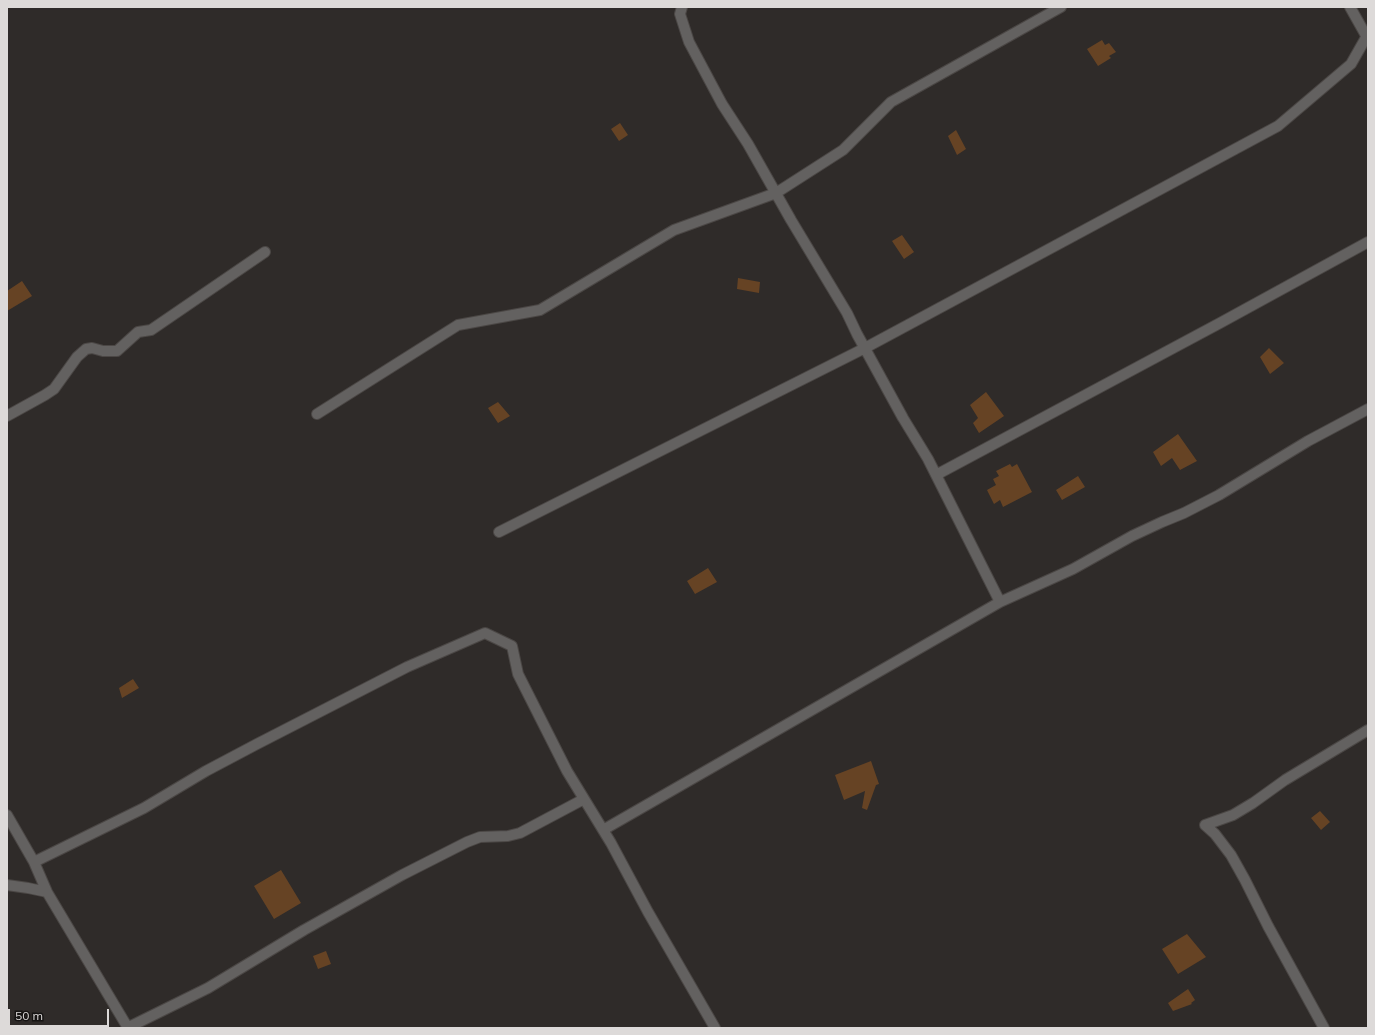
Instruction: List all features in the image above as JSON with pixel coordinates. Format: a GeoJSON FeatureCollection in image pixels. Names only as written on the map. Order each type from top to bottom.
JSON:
{"type":"FeatureCollection","features":[{"type":"Feature","properties":{"kind":"street"},"geometry":{"type":"LineString","coordinates":[[682,7],[680,14],[689,42],[722,104],[748,144],[847,313],[936,475],[1000,602]]}},
{"type":"Feature","properties":{"kind":"street"},"geometry":{"type":"LineString","coordinates":[[317,414],[458,325],[540,310],[674,230],[776,193],[843,150],[891,102],[1061,7]]}},
{"type":"Feature","properties":{"kind":"street"},"geometry":{"type":"LineString","coordinates":[[499,532],[865,348],[1278,126],[1351,64],[1368,37],[1350,7]]}},
{"type":"Feature","properties":{"kind":"street"},"geometry":{"type":"LineString","coordinates":[[936,475],[1226,320],[1368,242]]}},
{"type":"Feature","properties":{"kind":"street"},"geometry":{"type":"LineString","coordinates":[[7,416],[54,389],[77,357],[86,349],[92,348],[103,351],[117,351],[138,332],[151,330],[265,252]]}},
{"type":"Feature","properties":{"kind":"street"},"geometry":{"type":"LineString","coordinates":[[602,830],[1000,602],[1073,569],[1132,536],[1184,513],[1238,484],[1308,441],[1368,408]]}},
{"type":"Feature","properties":{"kind":"street"},"geometry":{"type":"LineString","coordinates":[[34,862],[144,808],[206,771],[407,667],[486,633],[512,646],[518,674],[567,771],[716,1028]]}},
{"type":"Feature","properties":{"kind":"street"},"geometry":{"type":"LineString","coordinates":[[1324,1028],[1231,855],[1215,834],[1205,825],[1233,815],[1253,803],[1285,780],[1368,730]]}},
{"type":"Feature","properties":{"kind":"street"},"geometry":{"type":"LineString","coordinates":[[7,815],[34,862],[47,892],[128,1028],[208,988],[290,938],[446,852],[480,837],[508,836],[520,833],[584,799]]}},
{"type":"Feature","properties":{"kind":"street"},"geometry":{"type":"LineString","coordinates":[[7,885],[47,892]]}},
{"type":"Feature","properties":{"kind":"building"},"geometry":{"type":"Polygon","coordinates":[[[1102,40],[1105,45],[1109,43],[1116,52],[1109,56],[1111,58],[1098,66],[1087,49],[1102,40]]]}},
{"type":"Feature","properties":{"kind":"building"},"geometry":{"type":"Polygon","coordinates":[[[620,123],[628,135],[619,141],[611,129],[620,123]]]}},
{"type":"Feature","properties":{"kind":"building"},"geometry":{"type":"Polygon","coordinates":[[[956,130],[966,149],[957,155],[948,136],[956,130]]]}},
{"type":"Feature","properties":{"kind":"building"},"geometry":{"type":"Polygon","coordinates":[[[902,235],[914,252],[904,259],[892,241],[902,235]]]}},
{"type":"Feature","properties":{"kind":"building"},"geometry":{"type":"Polygon","coordinates":[[[738,278],[760,282],[759,293],[737,289],[738,278]]]}},
{"type":"Feature","properties":{"kind":"building"},"geometry":{"type":"Polygon","coordinates":[[[22,281],[32,296],[7,311],[7,291],[22,281]]]}},
{"type":"Feature","properties":{"kind":"building"},"geometry":{"type":"Polygon","coordinates":[[[1269,348],[1284,363],[1270,374],[1260,357],[1269,348]]]}},
{"type":"Feature","properties":{"kind":"building"},"geometry":{"type":"Polygon","coordinates":[[[986,392],[1004,416],[979,433],[973,423],[978,418],[970,405],[986,392]]]}},
{"type":"Feature","properties":{"kind":"building"},"geometry":{"type":"Polygon","coordinates":[[[498,402],[510,416],[498,423],[488,408],[498,402]]]}},
{"type":"Feature","properties":{"kind":"building"},"geometry":{"type":"Polygon","coordinates":[[[1178,434],[1197,461],[1180,470],[1172,458],[1161,466],[1153,452],[1178,434]]]}},
{"type":"Feature","properties":{"kind":"building"},"geometry":{"type":"Polygon","coordinates":[[[1010,464],[1012,467],[1017,464],[1032,492],[1003,507],[1000,500],[994,504],[987,490],[996,485],[993,479],[999,476],[996,471],[1010,464]]]}},
{"type":"Feature","properties":{"kind":"building"},"geometry":{"type":"Polygon","coordinates":[[[1078,476],[1085,487],[1062,500],[1056,490],[1078,476]]]}},
{"type":"Feature","properties":{"kind":"building"},"geometry":{"type":"Polygon","coordinates":[[[708,568],[717,582],[695,594],[687,581],[708,568]]]}},
{"type":"Feature","properties":{"kind":"building"},"geometry":{"type":"Polygon","coordinates":[[[133,679],[139,688],[122,698],[119,688],[133,679]]]}},
{"type":"Feature","properties":{"kind":"building"},"geometry":{"type":"Polygon","coordinates":[[[871,761],[879,784],[876,785],[867,810],[862,808],[865,791],[844,800],[835,775],[871,761]]]}},
{"type":"Feature","properties":{"kind":"building"},"geometry":{"type":"Polygon","coordinates":[[[1320,811],[1330,822],[1321,830],[1311,818],[1320,811]]]}},
{"type":"Feature","properties":{"kind":"building"},"geometry":{"type":"Polygon","coordinates":[[[281,870],[301,903],[274,919],[254,886],[281,870]]]}},
{"type":"Feature","properties":{"kind":"building"},"geometry":{"type":"Polygon","coordinates":[[[1187,934],[1206,957],[1178,974],[1162,949],[1187,934]]]}},
{"type":"Feature","properties":{"kind":"building"},"geometry":{"type":"Polygon","coordinates":[[[326,951],[331,964],[318,969],[313,956],[326,951]]]}},
{"type":"Feature","properties":{"kind":"building"},"geometry":{"type":"Polygon","coordinates":[[[1188,989],[1195,1000],[1191,1003],[1192,1004],[1173,1011],[1168,1003],[1188,989]]]}}]}
